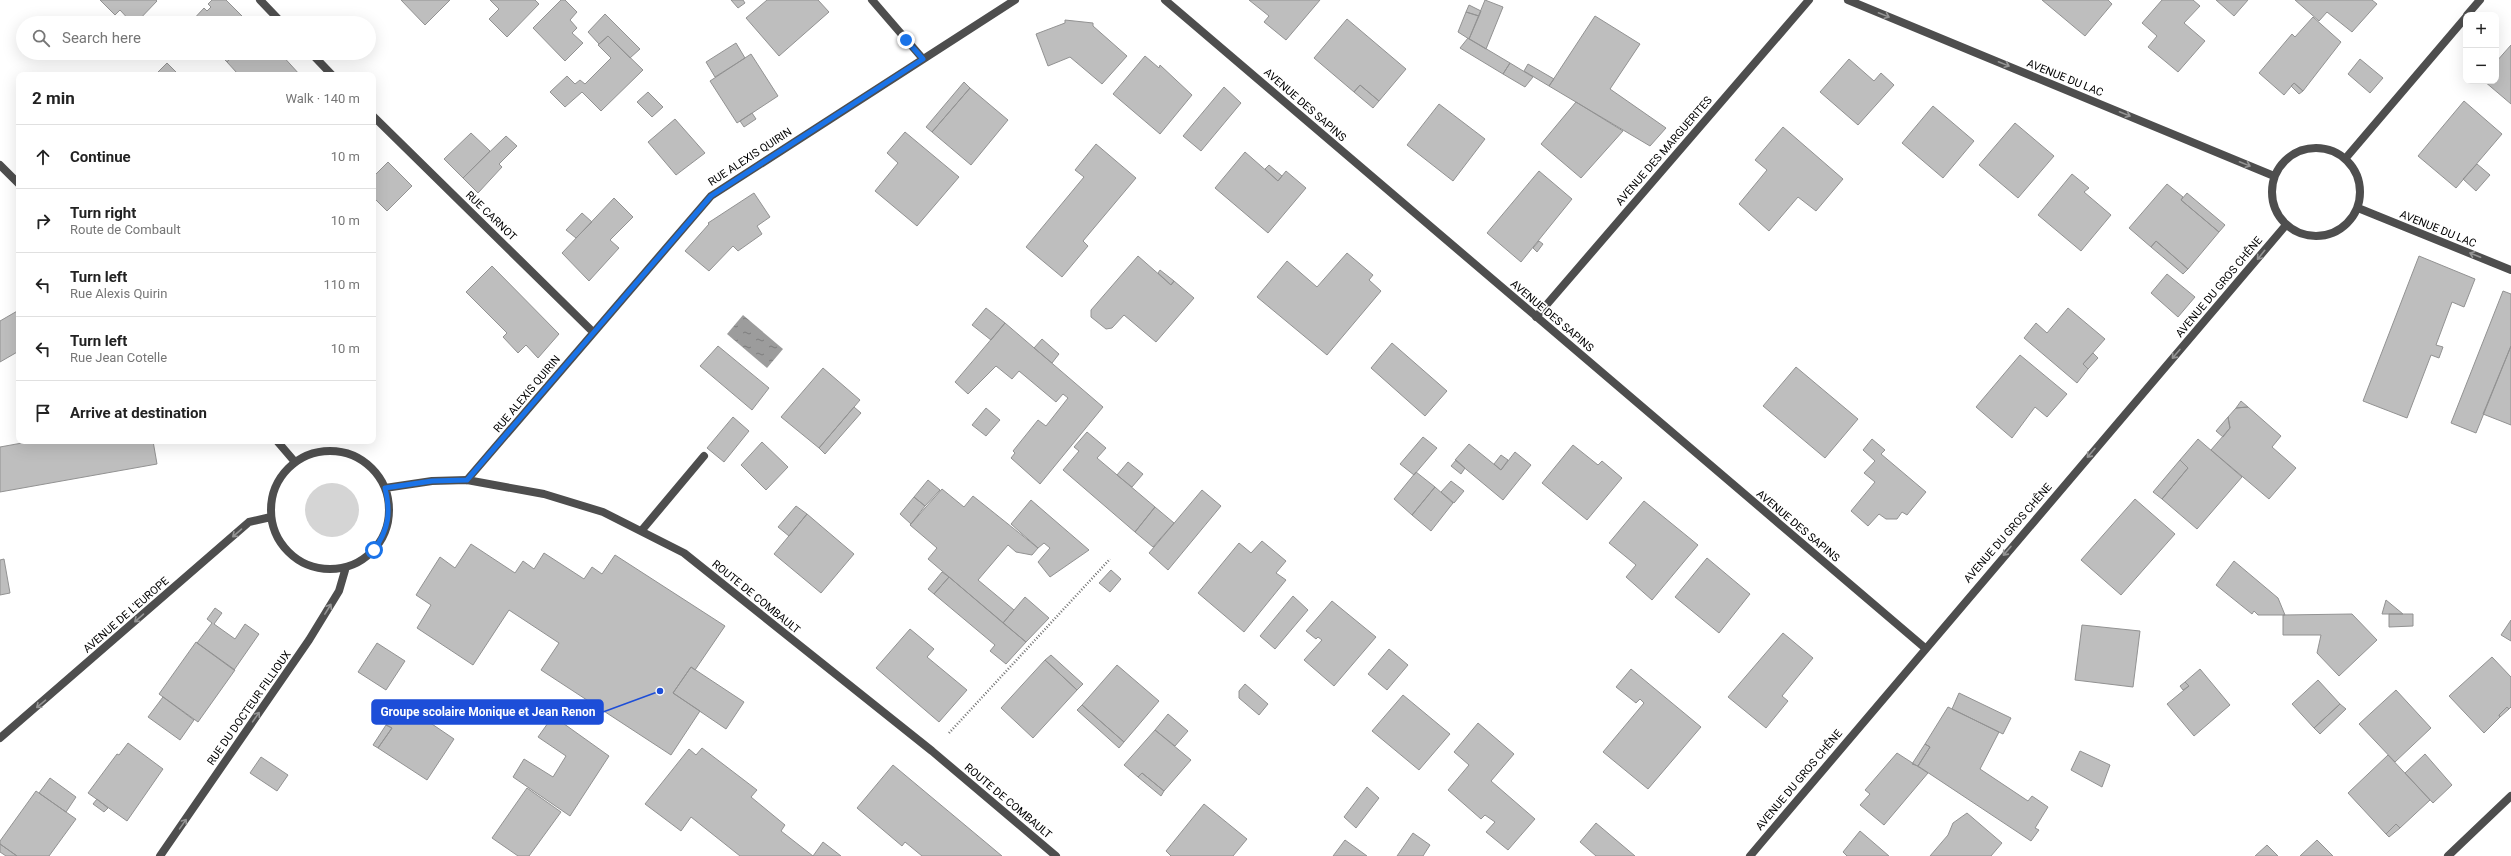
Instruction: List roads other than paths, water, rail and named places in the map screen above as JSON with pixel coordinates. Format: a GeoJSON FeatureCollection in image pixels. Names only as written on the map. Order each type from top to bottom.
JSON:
{"type":"FeatureCollection","features":[{"type":"Feature","properties":{"kind":"street"},"geometry":{"type":"LineString","coordinates":[[260,0],[275,16]]}},
{"type":"Feature","properties":{"kind":"street"},"geometry":{"type":"LineString","coordinates":[[872,0],[923,59]]}},
{"type":"Feature","properties":{"kind":"street","name":"RUE ALEXIS QUIRIN"},"geometry":{"type":"LineString","coordinates":[[467,480],[711,196],[1015,0]]}},
{"type":"Feature","properties":{"kind":"street","name":"AVENUE DES SAPINS"},"geometry":{"type":"LineString","coordinates":[[1165,0],[1925,648]]}},
{"type":"Feature","properties":{"kind":"street","name":"AVENUE DES MARGUERITES"},"geometry":{"type":"LineString","coordinates":[[1536,317],[1809,0]]}},
{"type":"Feature","properties":{"kind":"street","name":"AVENUE DU LAC"},"geometry":{"type":"LineString","coordinates":[[1848,0],[2274,176]]}},
{"type":"Feature","properties":{"kind":"street"},"geometry":{"type":"LineString","coordinates":[[2470,12],[2480,0]]}},
{"type":"Feature","properties":{"kind":"street"},"geometry":{"type":"LineString","coordinates":[[2346,159],[2463,21]]}},
{"type":"Feature","properties":{"kind":"street"},"geometry":{"type":"LineString","coordinates":[[318,60],[329,72]]}},
{"type":"Feature","properties":{"kind":"street","name":"RUE CARNOT"},"geometry":{"type":"LineString","coordinates":[[376,119],[593,332]]}},
{"type":"Feature","properties":{"kind":"street"},"geometry":{"type":"LineString","coordinates":[[2305,148],[2326,149],[2346,159],[2354,169],[2359,181],[2360,195],[2358,208],[2350,220],[2339,230],[2326,236],[2312,237],[2298,233],[2286,225],[2277,215],[2272,202],[2271,189],[2274,176],[2281,163],[2292,154],[2305,148]]}},
{"type":"Feature","properties":{"kind":"street"},"geometry":{"type":"LineString","coordinates":[[0,165],[16,181]]}},
{"type":"Feature","properties":{"kind":"street","name":"AVENUE DU LAC"},"geometry":{"type":"LineString","coordinates":[[2358,208],[2511,270]]}},
{"type":"Feature","properties":{"kind":"street","name":"AVENUE DU GROS CHÊNE"},"geometry":{"type":"LineString","coordinates":[[1750,856],[1925,648],[2286,225]]}},
{"type":"Feature","properties":{"kind":"street"},"geometry":{"type":"LineString","coordinates":[[280,444],[295,462]]}},
{"type":"Feature","properties":{"kind":"street"},"geometry":{"type":"LineString","coordinates":[[328,450],[346,453],[363,460],[376,472],[385,488],[389,504],[389,520],[384,537],[374,550],[362,561],[346,567],[326,570],[306,564],[295,557],[277,537],[271,518],[272,502],[276,487],[284,473],[295,462],[311,454],[328,450]]}},
{"type":"Feature","properties":{"kind":"street"},"geometry":{"type":"LineString","coordinates":[[642,530],[704,456]]}},
{"type":"Feature","properties":{"kind":"street","name":"ROUTE DE COMBAULT"},"geometry":{"type":"LineString","coordinates":[[385,488],[426,482],[467,480],[565,499],[603,512],[642,530],[684,553],[932,751],[1056,856]]}},
{"type":"Feature","properties":{"kind":"street","name":"AVENUE DE L'EUROPE"},"geometry":{"type":"LineString","coordinates":[[0,738],[249,522],[271,518]]}},
{"type":"Feature","properties":{"kind":"street","name":"RUE DU DOCTEUR FILLIOUX"},"geometry":{"type":"LineString","coordinates":[[160,856],[309,640],[339,591],[346,567]]}},
{"type":"Feature","properties":{"kind":"street"},"geometry":{"type":"LineString","coordinates":[[2448,856],[2511,796]]}},
{"type":"Feature","properties":{"kind":"water"},"geometry":{"type":"Polygon","coordinates":[[[743,315],[783,349],[767,368],[727,334],[743,315]]]}},
{"type":"Feature","properties":{"kind":"place","name":"Groupe scolaire Monique et Jean Renon"},"geometry":{"type":"Point","coordinates":[660,691]}}]}
